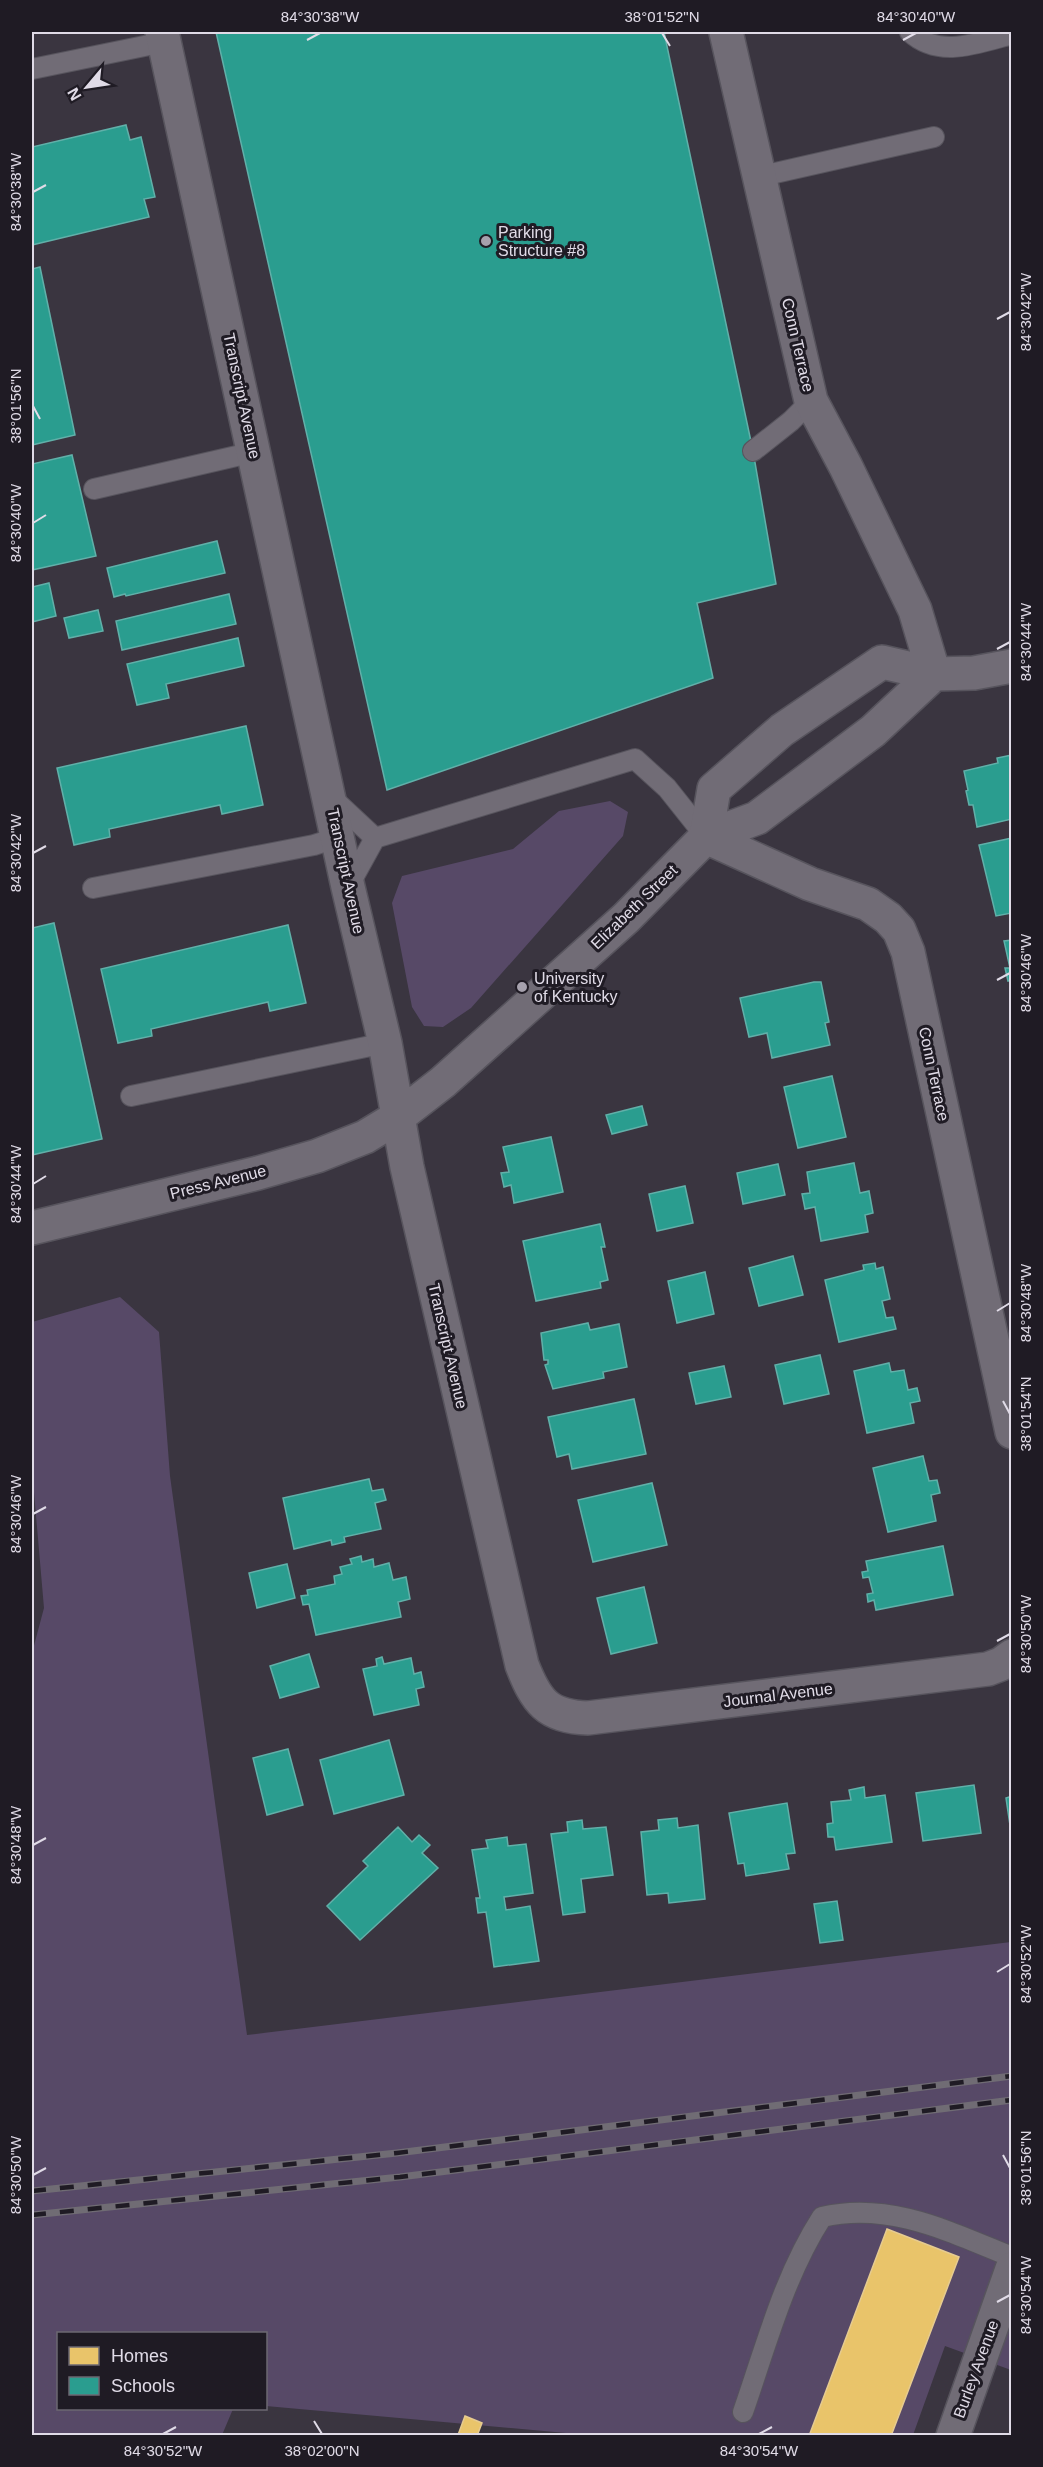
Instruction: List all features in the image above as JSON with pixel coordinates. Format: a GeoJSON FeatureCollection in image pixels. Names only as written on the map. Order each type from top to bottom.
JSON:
{"type":"FeatureCollection","features":[{"type":"Feature","properties":{"kind":"street","name":"Conn Terrace"},"geometry":{"type":"LineString","coordinates":[[726,32],[811,401],[846,466],[915,610],[934,674]]}},
{"type":"Feature","properties":{"kind":"street","name":"Transcript Avenue"},"geometry":{"type":"LineString","coordinates":[[163,37],[339,837],[348,887],[385,1043],[407,1167],[522,1665],[532,1691],[543,1705]]}},
{"type":"Feature","properties":{"kind":"street"},"geometry":{"type":"LineString","coordinates":[[706,837],[714,789],[782,730],[882,662],[934,674],[974,673],[1011,666]]}},
{"type":"Feature","properties":{"kind":"street","name":"Elizabeth Street"},"geometry":{"type":"LineString","coordinates":[[398,1117],[443,1082],[617,926],[706,837],[757,818],[873,731],[934,674]]}},
{"type":"Feature","properties":{"kind":"street","name":"Conn Terrace"},"geometry":{"type":"LineString","coordinates":[[706,837],[810,884],[868,904],[888,918],[899,930],[908,952],[1011,1432]]}},
{"type":"Feature","properties":{"kind":"street","name":"Press Avenue"},"geometry":{"type":"LineString","coordinates":[[32,1228],[258,1173],[317,1156],[365,1137],[398,1117]]}},
{"type":"Feature","properties":{"kind":"street","name":"Journal Avenue"},"geometry":{"type":"LineString","coordinates":[[543,1705],[554,1712],[588,1719],[988,1669],[1001,1664],[1011,1656]]}},
{"type":"Feature","properties":{"kind":"street","name":"Burley Avenue"},"geometry":{"type":"LineString","coordinates":[[952,2436],[1011,2269]]}},
{"type":"Feature","properties":{"kind":"lane"},"geometry":{"type":"LineString","coordinates":[[910,32],[921,42],[957,48],[1011,34]]}},
{"type":"Feature","properties":{"kind":"lane"},"geometry":{"type":"LineString","coordinates":[[32,69],[163,37]]}},
{"type":"Feature","properties":{"kind":"lane"},"geometry":{"type":"LineString","coordinates":[[758,177],[934,136]]}},
{"type":"Feature","properties":{"kind":"lane"},"geometry":{"type":"LineString","coordinates":[[753,451],[791,421],[811,401]]}},
{"type":"Feature","properties":{"kind":"lane"},"geometry":{"type":"LineString","coordinates":[[94,489],[254,452]]}},
{"type":"Feature","properties":{"kind":"lane"},"geometry":{"type":"LineString","coordinates":[[348,887],[375,837],[635,759],[667,788],[706,837]]}},
{"type":"Feature","properties":{"kind":"lane"},"geometry":{"type":"LineString","coordinates":[[328,794],[375,837]]}},
{"type":"Feature","properties":{"kind":"lane"},"geometry":{"type":"LineString","coordinates":[[93,888],[314,845],[339,837]]}},
{"type":"Feature","properties":{"kind":"lane"},"geometry":{"type":"LineString","coordinates":[[131,1096],[385,1043]]}},
{"type":"Feature","properties":{"kind":"lane"},"geometry":{"type":"LineString","coordinates":[[743,2412],[777,2314],[804,2246],[822,2217],[847,2212],[876,2212],[937,2227],[1011,2257]]}},
{"type":"Feature","properties":{"kind":"shaded area"},"geometry":{"type":"Polygon","coordinates":[[[610,801],[628,812],[623,836],[471,1008],[443,1027],[424,1026],[412,1007],[392,903],[402,876],[513,849],[559,811],[610,801]]]}},
{"type":"Feature","properties":{"kind":"shaded area"},"geometry":{"type":"Polygon","coordinates":[[[120,1297],[159,1332],[170,1476],[247,2035],[1011,1942],[1011,2370],[945,2346],[913,2435],[599,2436],[267,2406],[267,2332],[57,2332],[57,2410],[233,2410],[222,2435],[32,2435],[32,1653],[44,1608],[32,1469],[32,1322],[120,1297]]]}},
{"type":"Feature","properties":{"kind":"building: Homes"},"geometry":{"type":"Polygon","coordinates":[[[887,2229],[959,2257],[891,2436],[809,2436],[887,2229]]]}},
{"type":"Feature","properties":{"kind":"building: Homes"},"geometry":{"type":"Polygon","coordinates":[[[465,2416],[482,2423],[477,2436],[458,2435],[465,2416]]]}},
{"type":"Feature","properties":{"kind":"building: Schools","name":"Parking Structure #8"},"geometry":{"type":"Polygon","coordinates":[[[216,32],[664,32],[753,451],[776,584],[697,603],[713,678],[387,790],[216,32]]]}},
{"type":"Feature","properties":{"kind":"building: Schools"},"geometry":{"type":"Polygon","coordinates":[[[126,125],[130,140],[141,137],[155,197],[144,199],[149,217],[32,245],[32,147],[126,125]]]}},
{"type":"Feature","properties":{"kind":"building: Schools"},"geometry":{"type":"Polygon","coordinates":[[[40,267],[75,435],[32,445],[32,269],[40,267]]]}},
{"type":"Feature","properties":{"kind":"building: Schools"},"geometry":{"type":"Polygon","coordinates":[[[72,455],[96,556],[32,570],[32,464],[72,455]]]}},
{"type":"Feature","properties":{"kind":"building: Schools"},"geometry":{"type":"Polygon","coordinates":[[[217,541],[225,573],[114,597],[107,568],[217,541]]]}},
{"type":"Feature","properties":{"kind":"building: Schools"},"geometry":{"type":"Polygon","coordinates":[[[49,583],[56,616],[32,622],[32,587],[49,583]]]}},
{"type":"Feature","properties":{"kind":"building: Schools"},"geometry":{"type":"Polygon","coordinates":[[[229,594],[236,624],[122,650],[116,621],[229,594]]]}},
{"type":"Feature","properties":{"kind":"building: Schools"},"geometry":{"type":"Polygon","coordinates":[[[98,610],[103,631],[69,638],[64,618],[98,610]]]}},
{"type":"Feature","properties":{"kind":"building: Schools"},"geometry":{"type":"Polygon","coordinates":[[[238,638],[244,666],[166,684],[169,698],[137,705],[127,664],[238,638]]]}},
{"type":"Feature","properties":{"kind":"building: Schools"},"geometry":{"type":"Polygon","coordinates":[[[246,726],[263,805],[222,814],[220,805],[109,829],[110,837],[74,845],[57,768],[246,726]]]}},
{"type":"Feature","properties":{"kind":"building: Schools"},"geometry":{"type":"Polygon","coordinates":[[[1012,755],[1012,819],[977,827],[973,805],[969,805],[964,771],[998,763],[997,758],[1012,755]]]}},
{"type":"Feature","properties":{"kind":"building: Schools"},"geometry":{"type":"Polygon","coordinates":[[[1012,838],[1012,913],[996,916],[979,845],[1012,838]]]}},
{"type":"Feature","properties":{"kind":"building: Schools"},"geometry":{"type":"Polygon","coordinates":[[[54,923],[102,1139],[32,1155],[32,928],[54,923]]]}},
{"type":"Feature","properties":{"kind":"building: Schools"},"geometry":{"type":"Polygon","coordinates":[[[288,925],[306,1003],[270,1011],[268,1002],[151,1029],[152,1036],[118,1043],[101,969],[288,925]]]}},
{"type":"Feature","properties":{"kind":"building: Schools"},"geometry":{"type":"Polygon","coordinates":[[[1012,940],[1012,980],[1008,981],[1005,968],[1010,968],[1004,941],[1012,940]]]}},
{"type":"Feature","properties":{"kind":"building: Schools"},"geometry":{"type":"Polygon","coordinates":[[[821,982],[829,1022],[825,1023],[830,1045],[772,1058],[767,1033],[749,1037],[740,998],[821,982]]]}},
{"type":"Feature","properties":{"kind":"building: Schools"},"geometry":{"type":"Polygon","coordinates":[[[832,1076],[846,1137],[798,1148],[784,1087],[832,1076]]]}},
{"type":"Feature","properties":{"kind":"building: Schools"},"geometry":{"type":"Polygon","coordinates":[[[642,1106],[647,1125],[612,1134],[606,1115],[642,1106]]]}},
{"type":"Feature","properties":{"kind":"building: Schools"},"geometry":{"type":"Polygon","coordinates":[[[551,1137],[563,1192],[514,1203],[511,1185],[504,1187],[501,1173],[509,1172],[503,1147],[551,1137]]]}},
{"type":"Feature","properties":{"kind":"building: Schools"},"geometry":{"type":"Polygon","coordinates":[[[854,1163],[860,1193],[869,1191],[873,1213],[865,1215],[868,1232],[821,1241],[815,1207],[805,1209],[802,1194],[810,1193],[807,1172],[854,1163]]]}},
{"type":"Feature","properties":{"kind":"building: Schools"},"geometry":{"type":"Polygon","coordinates":[[[778,1164],[785,1195],[743,1204],[737,1173],[778,1164]]]}},
{"type":"Feature","properties":{"kind":"building: Schools"},"geometry":{"type":"Polygon","coordinates":[[[685,1186],[693,1223],[657,1231],[649,1194],[685,1186]]]}},
{"type":"Feature","properties":{"kind":"building: Schools"},"geometry":{"type":"Polygon","coordinates":[[[600,1224],[605,1247],[601,1247],[608,1280],[600,1282],[601,1288],[536,1301],[523,1241],[600,1224]]]}},
{"type":"Feature","properties":{"kind":"building: Schools"},"geometry":{"type":"Polygon","coordinates":[[[793,1256],[803,1295],[759,1306],[749,1268],[793,1256]]]}},
{"type":"Feature","properties":{"kind":"building: Schools"},"geometry":{"type":"Polygon","coordinates":[[[875,1263],[876,1269],[883,1267],[890,1299],[882,1301],[886,1318],[893,1317],[896,1329],[839,1342],[825,1280],[864,1270],[863,1265],[875,1263]]]}},
{"type":"Feature","properties":{"kind":"building: Schools"},"geometry":{"type":"Polygon","coordinates":[[[705,1272],[714,1314],[677,1323],[668,1281],[705,1272]]]}},
{"type":"Feature","properties":{"kind":"building: Schools"},"geometry":{"type":"Polygon","coordinates":[[[588,1323],[590,1330],[619,1324],[627,1367],[603,1372],[604,1378],[553,1389],[545,1365],[548,1364],[548,1360],[544,1360],[541,1333],[588,1323]]]}},
{"type":"Feature","properties":{"kind":"building: Schools"},"geometry":{"type":"Polygon","coordinates":[[[820,1355],[829,1394],[784,1404],[775,1365],[820,1355]]]}},
{"type":"Feature","properties":{"kind":"building: Schools"},"geometry":{"type":"Polygon","coordinates":[[[889,1363],[891,1372],[904,1370],[908,1390],[917,1388],[920,1401],[910,1403],[914,1423],[867,1433],[854,1371],[889,1363]]]}},
{"type":"Feature","properties":{"kind":"building: Schools"},"geometry":{"type":"Polygon","coordinates":[[[724,1366],[731,1397],[696,1404],[689,1373],[724,1366]]]}},
{"type":"Feature","properties":{"kind":"building: Schools"},"geometry":{"type":"Polygon","coordinates":[[[634,1399],[646,1454],[572,1469],[569,1454],[557,1457],[548,1417],[634,1399]]]}},
{"type":"Feature","properties":{"kind":"building: Schools"},"geometry":{"type":"Polygon","coordinates":[[[923,1456],[929,1481],[937,1480],[940,1493],[931,1495],[936,1521],[888,1532],[873,1468],[923,1456]]]}},
{"type":"Feature","properties":{"kind":"building: Schools"},"geometry":{"type":"Polygon","coordinates":[[[369,1479],[372,1491],[383,1489],[386,1500],[375,1503],[381,1529],[344,1537],[345,1542],[332,1545],[331,1540],[294,1549],[283,1498],[369,1479]]]}},
{"type":"Feature","properties":{"kind":"building: Schools"},"geometry":{"type":"Polygon","coordinates":[[[652,1483],[667,1545],[593,1562],[578,1500],[652,1483]]]}},
{"type":"Feature","properties":{"kind":"building: Schools"},"geometry":{"type":"Polygon","coordinates":[[[943,1546],[953,1595],[876,1610],[874,1600],[868,1602],[867,1594],[873,1593],[869,1577],[863,1578],[862,1572],[868,1571],[866,1561],[943,1546]]]}},
{"type":"Feature","properties":{"kind":"building: Schools"},"geometry":{"type":"Polygon","coordinates":[[[361,1556],[362,1562],[373,1559],[374,1567],[389,1563],[393,1580],[406,1577],[410,1599],[398,1602],[401,1617],[316,1635],[309,1604],[303,1605],[301,1596],[308,1595],[307,1590],[335,1584],[334,1576],[342,1574],[340,1567],[352,1564],[350,1559],[361,1556]]]}},
{"type":"Feature","properties":{"kind":"building: Schools"},"geometry":{"type":"Polygon","coordinates":[[[287,1564],[295,1598],[257,1608],[249,1573],[287,1564]]]}},
{"type":"Feature","properties":{"kind":"building: Schools"},"geometry":{"type":"Polygon","coordinates":[[[644,1587],[657,1643],[611,1654],[597,1598],[644,1587]]]}},
{"type":"Feature","properties":{"kind":"building: Schools"},"geometry":{"type":"Polygon","coordinates":[[[309,1654],[319,1687],[280,1698],[270,1666],[309,1654]]]}},
{"type":"Feature","properties":{"kind":"building: Schools"},"geometry":{"type":"Polygon","coordinates":[[[382,1657],[384,1664],[411,1658],[414,1674],[421,1672],[424,1687],[416,1689],[419,1705],[374,1715],[363,1669],[377,1666],[376,1659],[382,1657]]]}},
{"type":"Feature","properties":{"kind":"building: Schools"},"geometry":{"type":"Polygon","coordinates":[[[389,1740],[404,1795],[334,1814],[320,1760],[389,1740]]]}},
{"type":"Feature","properties":{"kind":"building: Schools"},"geometry":{"type":"Polygon","coordinates":[[[288,1749],[303,1805],[267,1815],[253,1758],[288,1749]]]}},
{"type":"Feature","properties":{"kind":"building: Schools"},"geometry":{"type":"Polygon","coordinates":[[[974,1785],[981,1833],[923,1841],[916,1793],[974,1785]]]}},
{"type":"Feature","properties":{"kind":"building: Schools"},"geometry":{"type":"Polygon","coordinates":[[[864,1787],[865,1798],[885,1795],[892,1842],[836,1850],[834,1837],[828,1837],[827,1824],[833,1823],[831,1802],[851,1800],[849,1790],[864,1787]]]}},
{"type":"Feature","properties":{"kind":"building: Schools"},"geometry":{"type":"Polygon","coordinates":[[[1012,1796],[1012,1839],[1006,1798],[1012,1796]]]}},
{"type":"Feature","properties":{"kind":"building: Schools"},"geometry":{"type":"Polygon","coordinates":[[[787,1803],[795,1853],[786,1854],[789,1869],[746,1876],[744,1863],[738,1864],[729,1813],[787,1803]]]}},
{"type":"Feature","properties":{"kind":"building: Schools"},"geometry":{"type":"Polygon","coordinates":[[[677,1818],[678,1828],[698,1825],[705,1899],[669,1903],[668,1893],[647,1895],[641,1832],[659,1830],[658,1820],[677,1818]]]}},
{"type":"Feature","properties":{"kind":"building: Schools"},"geometry":{"type":"Polygon","coordinates":[[[582,1820],[583,1829],[606,1827],[613,1875],[581,1879],[585,1912],[563,1915],[551,1834],[568,1832],[567,1822],[582,1820]]]}},
{"type":"Feature","properties":{"kind":"building: Schools"},"geometry":{"type":"Polygon","coordinates":[[[398,1827],[412,1842],[419,1835],[430,1845],[422,1853],[438,1868],[360,1940],[327,1906],[368,1866],[363,1861],[398,1827]]]}},
{"type":"Feature","properties":{"kind":"building: Schools"},"geometry":{"type":"Polygon","coordinates":[[[507,1837],[508,1846],[526,1844],[533,1893],[504,1897],[506,1910],[530,1906],[539,1961],[494,1967],[486,1912],[478,1913],[476,1898],[480,1898],[472,1850],[488,1848],[486,1840],[507,1837]]]}},
{"type":"Feature","properties":{"kind":"building: Schools"},"geometry":{"type":"Polygon","coordinates":[[[837,1901],[843,1940],[820,1943],[814,1904],[837,1901]]]}},
{"type":"Feature","properties":{"kind":"railway"},"geometry":{"type":"LineString","coordinates":[[32,2191],[397,2153],[1012,2076]]}},
{"type":"Feature","properties":{"kind":"railway"},"geometry":{"type":"LineString","coordinates":[[32,2215],[400,2177],[1012,2100]]}},
{"type":"Feature","properties":{"kind":"place","name":"Parking Structure #8"},"geometry":{"type":"Point","coordinates":[486,241]}},
{"type":"Feature","properties":{"kind":"place","name":"University of Kentucky"},"geometry":{"type":"Point","coordinates":[522,987]}}]}
